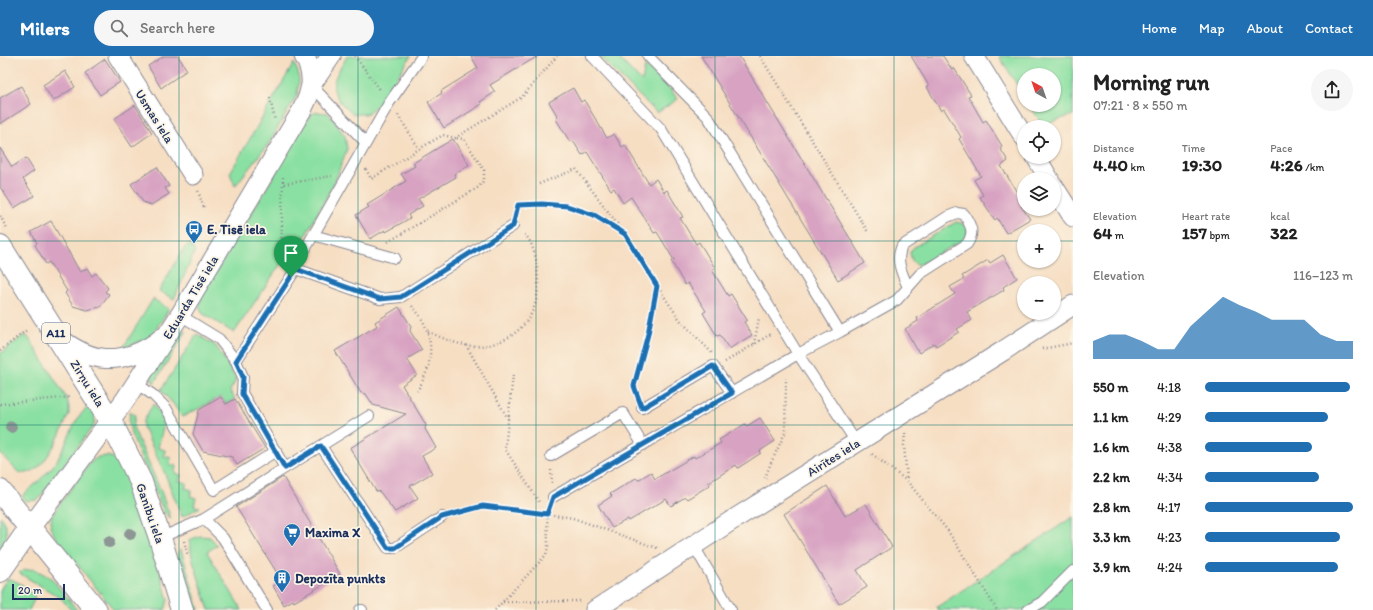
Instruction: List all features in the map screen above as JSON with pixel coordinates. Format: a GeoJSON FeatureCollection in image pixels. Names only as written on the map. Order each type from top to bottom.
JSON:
{"type":"FeatureCollection","features":[{"type":"Feature","properties":{"kind":"main road","name":"Zirņu iela"},"geometry":{"type":"LineString","coordinates":[[0,246],[110,420]]}},
{"type":"Feature","properties":{"kind":"main road","name":"Ganību iela"},"geometry":{"type":"LineString","coordinates":[[110,420],[141,482],[160,538],[174,600],[182,610]]}},
{"type":"Feature","properties":{"kind":"main road"},"geometry":{"type":"LineString","coordinates":[[0,491],[96,610]]}},
{"type":"Feature","properties":{"kind":"main road"},"geometry":{"type":"LineString","coordinates":[[0,571],[30,528]]}},
{"type":"Feature","properties":{"kind":"street","name":"Usmas iela"},"geometry":{"type":"LineString","coordinates":[[118,56],[193,175]]}},
{"type":"Feature","properties":{"kind":"street"},"geometry":{"type":"LineString","coordinates":[[304,56],[312,75],[311,85]]}},
{"type":"Feature","properties":{"kind":"street","name":"Eduarda Tisē iela"},"geometry":{"type":"LineString","coordinates":[[30,528],[110,420],[180,315],[302,110],[308,97],[311,85],[331,56]]}},
{"type":"Feature","properties":{"kind":"street"},"geometry":{"type":"LineString","coordinates":[[974,56],[1017,126]]}},
{"type":"Feature","properties":{"kind":"street"},"geometry":{"type":"LineString","coordinates":[[1061,197],[1073,217]]}},
{"type":"Feature","properties":{"kind":"street","name":"Airītes iela"},"geometry":{"type":"LineString","coordinates":[[591,606],[694,546],[856,442],[1003,351],[1073,305]]}},
{"type":"Feature","properties":{"kind":"street"},"geometry":{"type":"LineString","coordinates":[[59,338],[69,345],[91,355],[102,358],[118,358],[141,352],[169,332]]}},
{"type":"Feature","properties":{"kind":"lane"},"geometry":{"type":"LineString","coordinates":[[303,253],[389,103],[422,56]]}},
{"type":"Feature","properties":{"kind":"lane"},"geometry":{"type":"LineString","coordinates":[[592,56],[661,129],[798,354],[856,442]]}},
{"type":"Feature","properties":{"kind":"lane"},"geometry":{"type":"LineString","coordinates":[[648,56],[708,117],[840,332]]}},
{"type":"Feature","properties":{"kind":"lane"},"geometry":{"type":"LineString","coordinates":[[311,85],[366,143]]}},
{"type":"Feature","properties":{"kind":"lane"},"geometry":{"type":"LineString","coordinates":[[553,497],[798,354],[897,300],[920,274],[967,244],[971,239],[972,231],[964,214],[957,213],[947,217],[902,246],[898,253],[898,261],[908,287]]}},
{"type":"Feature","properties":{"kind":"lane"},"geometry":{"type":"LineString","coordinates":[[236,361],[296,269],[380,299],[401,297],[513,226]]}},
{"type":"Feature","properties":{"kind":"lane"},"geometry":{"type":"LineString","coordinates":[[314,235],[395,258]]}},
{"type":"Feature","properties":{"kind":"lane"},"geometry":{"type":"LineString","coordinates":[[180,315],[219,339],[236,361],[243,377],[242,394],[285,468]]}},
{"type":"Feature","properties":{"kind":"lane"},"geometry":{"type":"LineString","coordinates":[[642,408],[713,366],[732,393]]}},
{"type":"Feature","properties":{"kind":"lane"},"geometry":{"type":"LineString","coordinates":[[136,383],[153,395],[166,408],[214,490],[276,451]]}},
{"type":"Feature","properties":{"kind":"lane"},"geometry":{"type":"LineString","coordinates":[[551,456],[623,413],[643,445]]}},
{"type":"Feature","properties":{"kind":"lane"},"geometry":{"type":"LineString","coordinates":[[160,538],[204,518],[369,416]]}},
{"type":"Feature","properties":{"kind":"lane"},"geometry":{"type":"LineString","coordinates":[[321,446],[388,548],[395,548],[442,517]]}},
{"type":"Feature","properties":{"kind":"lane"},"geometry":{"type":"LineString","coordinates":[[204,518],[223,538],[267,610]]}},
{"type":"Feature","properties":{"kind":"lane"},"geometry":{"type":"LineString","coordinates":[[694,546],[731,610]]}},
{"type":"Feature","properties":{"kind":"lane"},"geometry":{"type":"LineString","coordinates":[[1028,610],[1042,602],[1073,571]]}},
{"type":"Feature","properties":{"kind":"path"},"geometry":{"type":"LineString","coordinates":[[355,56],[384,95]]}},
{"type":"Feature","properties":{"kind":"path"},"geometry":{"type":"LineString","coordinates":[[455,138],[522,97],[557,56]]}},
{"type":"Feature","properties":{"kind":"path"},"geometry":{"type":"LineString","coordinates":[[760,56],[868,232]]}},
{"type":"Feature","properties":{"kind":"path"},"geometry":{"type":"LineString","coordinates":[[270,98],[280,146]]}},
{"type":"Feature","properties":{"kind":"path"},"geometry":{"type":"LineString","coordinates":[[393,120],[397,113],[419,149]]}},
{"type":"Feature","properties":{"kind":"path"},"geometry":{"type":"LineString","coordinates":[[365,168],[371,179],[443,135],[464,140],[484,170],[484,180],[479,187],[372,251]]}},
{"type":"Feature","properties":{"kind":"path"},"geometry":{"type":"LineString","coordinates":[[539,184],[576,168],[625,234],[680,320],[717,358]]}},
{"type":"Feature","properties":{"kind":"path"},"geometry":{"type":"LineString","coordinates":[[284,184],[348,174]]}},
{"type":"Feature","properties":{"kind":"path"},"geometry":{"type":"LineString","coordinates":[[283,177],[281,257],[291,277]]}},
{"type":"Feature","properties":{"kind":"path"},"geometry":{"type":"LineString","coordinates":[[428,332],[466,345],[478,346],[500,342],[519,330],[532,312],[538,289],[536,264],[526,235],[513,226],[518,205],[542,204],[567,206],[594,215],[625,234]]}},
{"type":"Feature","properties":{"kind":"path"},"geometry":{"type":"LineString","coordinates":[[642,408],[634,386],[648,334],[657,286]]}},
{"type":"Feature","properties":{"kind":"path"},"geometry":{"type":"LineString","coordinates":[[401,297],[418,312],[428,332],[430,344],[428,369],[417,391]]}},
{"type":"Feature","properties":{"kind":"path"},"geometry":{"type":"LineString","coordinates":[[754,345],[759,316]]}},
{"type":"Feature","properties":{"kind":"path"},"geometry":{"type":"LineString","coordinates":[[0,351],[28,329]]}},
{"type":"Feature","properties":{"kind":"path"},"geometry":{"type":"LineString","coordinates":[[466,345],[508,419]]}},
{"type":"Feature","properties":{"kind":"path"},"geometry":{"type":"LineString","coordinates":[[763,485],[770,464],[785,433],[786,361]]}},
{"type":"Feature","properties":{"kind":"path"},"geometry":{"type":"LineString","coordinates":[[513,375],[505,449],[547,514]]}},
{"type":"Feature","properties":{"kind":"path"},"geometry":{"type":"LineString","coordinates":[[0,404],[71,397]]}},
{"type":"Feature","properties":{"kind":"path"},"geometry":{"type":"LineString","coordinates":[[906,481],[904,445],[908,411]]}},
{"type":"Feature","properties":{"kind":"path"},"geometry":{"type":"LineString","coordinates":[[856,442],[906,481],[948,530],[997,610]]}},
{"type":"Feature","properties":{"kind":"path"},"geometry":{"type":"LineString","coordinates":[[495,610],[546,555],[548,546],[547,514],[553,497],[551,456]]}},
{"type":"Feature","properties":{"kind":"path"},"geometry":{"type":"LineString","coordinates":[[442,517],[483,506],[547,514],[573,518],[663,550]]}},
{"type":"Feature","properties":{"kind":"path"},"geometry":{"type":"LineString","coordinates":[[502,602],[591,606]]}},
{"type":"Feature","properties":{"kind":"green space"},"geometry":{"type":"Polygon","coordinates":[[[347,56],[411,56],[380,103],[366,114],[353,114],[339,100],[334,92],[334,82],[336,76],[347,56]]]}},
{"type":"Feature","properties":{"kind":"green space"},"geometry":{"type":"Polygon","coordinates":[[[599,56],[617,56],[642,82],[645,66],[665,83],[678,99],[657,113],[599,56]]]}},
{"type":"Feature","properties":{"kind":"green space"},"geometry":{"type":"Polygon","coordinates":[[[999,56],[1073,56],[1073,115],[1058,120],[1039,120],[1034,112],[1061,112],[1061,68],[1017,68],[1017,85],[999,56]]]}},
{"type":"Feature","properties":{"kind":"green space"},"geometry":{"type":"Polygon","coordinates":[[[294,63],[298,72],[299,82],[297,95],[269,143],[235,186],[230,173],[294,63]]]}},
{"type":"Feature","properties":{"kind":"green space"},"geometry":{"type":"Polygon","coordinates":[[[318,112],[328,113],[345,136],[347,149],[335,181],[295,255],[288,253],[234,333],[202,313],[199,305],[203,294],[311,114],[318,112]]]}},
{"type":"Feature","properties":{"kind":"green space"},"geometry":{"type":"Polygon","coordinates":[[[956,222],[965,225],[967,232],[965,239],[919,265],[913,262],[910,252],[914,247],[956,222]]]}},
{"type":"Feature","properties":{"kind":"green space"},"geometry":{"type":"Polygon","coordinates":[[[187,245],[190,245],[195,251],[174,299],[159,291],[187,245]]]}},
{"type":"Feature","properties":{"kind":"green space"},"geometry":{"type":"Polygon","coordinates":[[[153,299],[169,309],[154,332],[145,340],[123,348],[153,299]]]}},
{"type":"Feature","properties":{"kind":"green space"},"geometry":{"type":"Polygon","coordinates":[[[179,332],[186,332],[154,383],[152,380],[152,374],[179,332]]]}},
{"type":"Feature","properties":{"kind":"green space"},"geometry":{"type":"Polygon","coordinates":[[[197,334],[216,346],[229,367],[236,380],[230,391],[235,399],[226,404],[221,397],[182,417],[161,390],[197,334]]]}},
{"type":"Feature","properties":{"kind":"green space"},"geometry":{"type":"Polygon","coordinates":[[[23,336],[27,336],[30,340],[67,399],[69,407],[69,414],[48,456],[36,469],[28,473],[18,472],[0,453],[0,354],[23,336]]]}},
{"type":"Feature","properties":{"kind":"green space"},"geometry":{"type":"Polygon","coordinates":[[[153,404],[163,420],[158,448],[165,450],[164,456],[171,458],[170,465],[176,466],[175,473],[181,475],[179,481],[187,483],[185,488],[192,490],[190,496],[196,498],[194,506],[200,507],[182,517],[165,474],[143,427],[143,422],[153,404]]]}},
{"type":"Feature","properties":{"kind":"green space"},"geometry":{"type":"Polygon","coordinates":[[[90,406],[95,415],[94,425],[38,500],[26,501],[22,496],[53,466],[58,459],[74,425],[84,411],[90,406]]]}},
{"type":"Feature","properties":{"kind":"green space"},"geometry":{"type":"Polygon","coordinates":[[[130,411],[135,415],[133,427],[162,494],[171,519],[164,512],[131,434],[129,423],[130,411]]]}},
{"type":"Feature","properties":{"kind":"green space"},"geometry":{"type":"Polygon","coordinates":[[[107,456],[117,459],[124,467],[141,505],[168,600],[165,610],[114,610],[56,538],[50,527],[52,515],[90,463],[98,457],[107,456]]]}},
{"type":"Feature","properties":{"kind":"green space"},"geometry":{"type":"Polygon","coordinates":[[[0,516],[5,525],[6,538],[0,551],[0,516]]]}},
{"type":"Feature","properties":{"kind":"green space"},"geometry":{"type":"Polygon","coordinates":[[[1073,517],[1073,610],[938,610],[937,607],[1073,517]]]}},
{"type":"Feature","properties":{"kind":"green space"},"geometry":{"type":"Polygon","coordinates":[[[200,536],[210,537],[217,545],[207,552],[242,610],[209,610],[193,561],[189,540],[200,536]]]}},
{"type":"Feature","properties":{"kind":"green space"},"geometry":{"type":"Polygon","coordinates":[[[180,550],[199,610],[193,610],[190,604],[178,560],[178,553],[180,550]]]}},
{"type":"Feature","properties":{"kind":"green space"},"geometry":{"type":"Polygon","coordinates":[[[34,569],[51,578],[77,610],[71,610],[61,598],[19,573],[24,570],[34,569]]]}},
{"type":"Feature","properties":{"kind":"green space"},"geometry":{"type":"Polygon","coordinates":[[[7,579],[19,583],[33,595],[35,598],[29,610],[0,610],[0,590],[7,579]]]}},
{"type":"Feature","properties":{"kind":"building"},"geometry":{"type":"Polygon","coordinates":[[[164,56],[178,56],[187,70],[161,88],[148,66],[164,56]]]}},
{"type":"Feature","properties":{"kind":"building"},"geometry":{"type":"Polygon","coordinates":[[[471,56],[538,56],[490,85],[495,92],[480,102],[482,104],[444,128],[428,102],[442,93],[441,91],[478,68],[471,56]]]}},
{"type":"Feature","properties":{"kind":"building"},"geometry":{"type":"Polygon","coordinates":[[[701,56],[739,56],[865,263],[838,280],[701,56]]]}},
{"type":"Feature","properties":{"kind":"building"},"geometry":{"type":"Polygon","coordinates":[[[911,56],[943,56],[952,70],[954,68],[971,95],[968,96],[983,122],[986,120],[1002,146],[1000,148],[1008,161],[1001,166],[1017,192],[1017,216],[1028,216],[1030,219],[1021,224],[1017,224],[1017,227],[1006,233],[997,218],[995,220],[980,197],[983,195],[974,180],[981,176],[959,139],[961,137],[944,109],[941,111],[927,87],[929,86],[911,56]]]}},
{"type":"Feature","properties":{"kind":"building"},"geometry":{"type":"Polygon","coordinates":[[[105,59],[120,82],[100,95],[85,73],[105,59]]]}},
{"type":"Feature","properties":{"kind":"building"},"geometry":{"type":"Polygon","coordinates":[[[65,71],[75,87],[53,101],[43,85],[65,71]]]}},
{"type":"Feature","properties":{"kind":"building"},"geometry":{"type":"Polygon","coordinates":[[[21,86],[31,104],[0,124],[0,98],[21,86]]]}},
{"type":"Feature","properties":{"kind":"building"},"geometry":{"type":"Polygon","coordinates":[[[573,88],[581,102],[584,100],[607,138],[614,134],[622,147],[625,145],[649,184],[656,179],[664,192],[667,190],[683,217],[680,218],[696,244],[699,242],[715,268],[712,270],[728,296],[731,294],[747,320],[744,322],[752,335],[729,349],[720,335],[717,336],[703,313],[706,311],[688,283],[685,285],[671,261],[674,260],[657,232],[654,233],[631,197],[623,203],[614,188],[611,190],[587,152],[582,155],[573,141],[570,142],[556,119],[558,117],[549,102],[573,88]]]}},
{"type":"Feature","properties":{"kind":"building"},"geometry":{"type":"Polygon","coordinates":[[[135,105],[152,133],[132,147],[114,119],[135,105]]]}},
{"type":"Feature","properties":{"kind":"building"},"geometry":{"type":"Polygon","coordinates":[[[453,139],[469,165],[454,174],[456,177],[418,199],[423,206],[408,215],[410,218],[386,232],[385,230],[370,239],[356,215],[369,207],[367,205],[406,181],[401,174],[415,166],[413,163],[453,139]]]}},
{"type":"Feature","properties":{"kind":"building"},"geometry":{"type":"Polygon","coordinates":[[[0,148],[12,167],[26,158],[34,171],[23,179],[34,196],[14,208],[0,187],[0,148]]]}},
{"type":"Feature","properties":{"kind":"building"},"geometry":{"type":"Polygon","coordinates":[[[157,167],[169,186],[165,188],[169,194],[151,205],[143,202],[131,184],[157,167]]]}},
{"type":"Feature","properties":{"kind":"building"},"geometry":{"type":"Polygon","coordinates":[[[51,221],[80,272],[87,268],[92,276],[96,273],[108,288],[105,292],[109,294],[100,307],[87,310],[73,306],[65,293],[67,291],[49,262],[46,264],[35,245],[37,243],[31,232],[51,221]]]}},
{"type":"Feature","properties":{"kind":"building"},"geometry":{"type":"Polygon","coordinates":[[[1003,255],[1017,278],[1003,287],[1004,290],[967,312],[972,320],[957,329],[959,332],[936,346],[934,343],[919,353],[905,329],[918,321],[917,318],[955,294],[950,287],[964,279],[962,276],[988,260],[990,263],[1003,255]]]}},
{"type":"Feature","properties":{"kind":"building"},"geometry":{"type":"Polygon","coordinates":[[[399,307],[411,326],[410,331],[422,350],[407,359],[417,375],[402,385],[426,425],[425,429],[436,448],[422,456],[432,473],[410,486],[418,498],[395,512],[380,492],[376,491],[350,448],[406,414],[373,405],[366,394],[361,393],[335,351],[377,326],[375,322],[399,307]]]}},
{"type":"Feature","properties":{"kind":"building"},"geometry":{"type":"Polygon","coordinates":[[[221,397],[226,404],[235,399],[265,448],[237,465],[232,457],[203,451],[193,434],[199,410],[221,397]]]}},
{"type":"Feature","properties":{"kind":"building"},"geometry":{"type":"Polygon","coordinates":[[[760,418],[775,441],[760,451],[761,453],[738,468],[736,465],[708,483],[710,485],[687,499],[685,497],[671,506],[666,499],[629,521],[628,519],[612,528],[598,505],[612,496],[610,494],[636,478],[638,480],[651,472],[655,479],[694,456],[695,458],[721,443],[719,440],[745,424],[747,426],[760,418]]]}},
{"type":"Feature","properties":{"kind":"building","name":"Maxima X"},"geometry":{"type":"Polygon","coordinates":[[[283,477],[340,574],[294,602],[293,600],[284,605],[273,586],[282,581],[236,507],[283,477]]]}},
{"type":"Feature","properties":{"kind":"building"},"geometry":{"type":"Polygon","coordinates":[[[827,486],[845,516],[866,504],[892,547],[857,570],[867,587],[839,604],[784,514],[827,486]]]}},
{"type":"Feature","properties":{"kind":"place","name":"E. Tisē iela"},"geometry":{"type":"Point","coordinates":[194,244]}},
{"type":"Feature","properties":{"kind":"place","name":"Maxima X"},"geometry":{"type":"Point","coordinates":[292,547]}},
{"type":"Feature","properties":{"kind":"place","name":"Depozīta punkts"},"geometry":{"type":"Point","coordinates":[282,593]}},
{"type":"Feature","properties":{"kind":"route"},"geometry":{"type":"LineString","coordinates":[[542,204],[567,206],[594,215],[625,234],[657,286],[648,334],[634,386],[642,408],[713,366],[732,393],[553,497],[547,514],[483,506],[442,517],[395,548],[388,548],[321,446],[285,468],[242,394],[243,377],[236,361],[291,277],[296,269],[380,299],[401,297],[513,226],[518,205],[542,204]]}}]}
